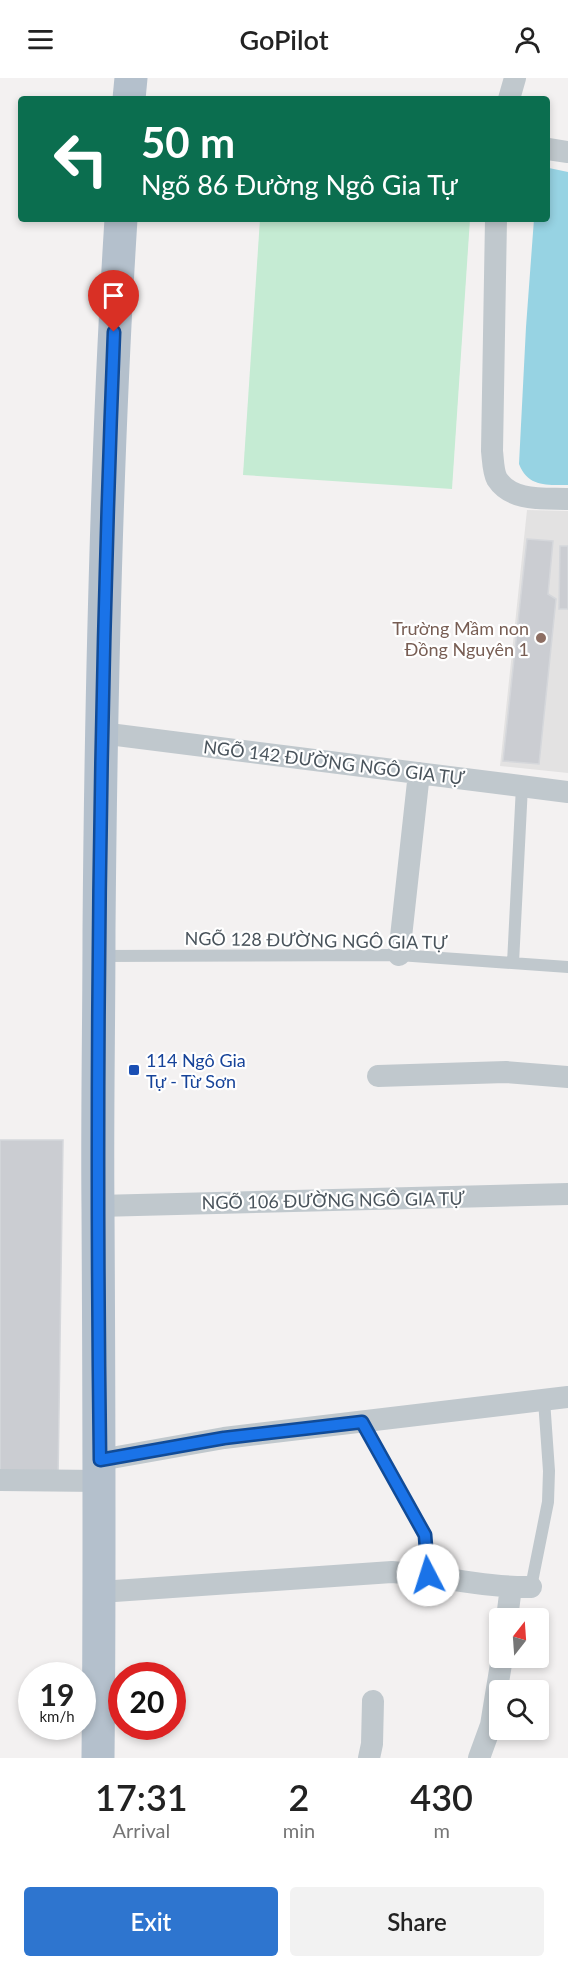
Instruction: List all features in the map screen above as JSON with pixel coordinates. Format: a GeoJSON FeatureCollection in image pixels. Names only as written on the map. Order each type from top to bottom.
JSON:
{"type":"FeatureCollection","features":[{"type":"Feature","properties":{"kind":"main road"},"geometry":{"type":"LineString","coordinates":[[129,96],[130,78]]}},
{"type":"Feature","properties":{"kind":"main road"},"geometry":{"type":"LineString","coordinates":[[99,1758],[98,1206],[101,733],[108,483],[121,222]]}},
{"type":"Feature","properties":{"kind":"street"},"geometry":{"type":"LineString","coordinates":[[510,96],[515,78]]}},
{"type":"Feature","properties":{"kind":"street"},"geometry":{"type":"LineString","coordinates":[[550,149],[568,152]]}},
{"type":"Feature","properties":{"kind":"street"},"geometry":{"type":"LineString","coordinates":[[496,222],[492,451],[496,478],[510,491],[525,497],[568,499]]}},
{"type":"Feature","properties":{"kind":"street","name":"NGÕ 142 ĐƯỜNG NGÔ GIA TỰ"},"geometry":{"type":"LineString","coordinates":[[101,733],[568,792]]}},
{"type":"Feature","properties":{"kind":"street"},"geometry":{"type":"LineString","coordinates":[[399,955],[419,773]]}},
{"type":"Feature","properties":{"kind":"street"},"geometry":{"type":"LineString","coordinates":[[378,1076],[506,1072],[568,1077]]}},
{"type":"Feature","properties":{"kind":"street","name":"NGÕ 106 ĐƯỜNG NGÔ GIA TỰ"},"geometry":{"type":"LineString","coordinates":[[98,1206],[568,1194]]}},
{"type":"Feature","properties":{"kind":"street"},"geometry":{"type":"LineString","coordinates":[[0,1480],[100,1470],[224,1438],[568,1397]]}},
{"type":"Feature","properties":{"kind":"street"},"geometry":{"type":"LineString","coordinates":[[100,1592],[392,1572],[521,1587],[512,1608]]}},
{"type":"Feature","properties":{"kind":"street"},"geometry":{"type":"LineString","coordinates":[[479,1758],[491,1725],[500,1668]]}},
{"type":"Feature","properties":{"kind":"street"},"geometry":{"type":"LineString","coordinates":[[369,1758],[372,1744],[373,1701]]}},
{"type":"Feature","properties":{"kind":"lane"},"geometry":{"type":"LineString","coordinates":[[513,963],[522,786]]}},
{"type":"Feature","properties":{"kind":"lane","name":"NGÕ 128 ĐƯỜNG NGÔ GIA TỰ"},"geometry":{"type":"LineString","coordinates":[[99,956],[399,955],[568,967]]}},
{"type":"Feature","properties":{"kind":"lane"},"geometry":{"type":"LineString","coordinates":[[521,1587],[548,1502],[549,1471],[544,1400]]}},
{"type":"Feature","properties":{"kind":"lane"},"geometry":{"type":"LineString","coordinates":[[362,1422],[425,1535],[428,1575]]}},
{"type":"Feature","properties":{"kind":"shaded area","name":"Trường Mầm non Đồng Nguyên 1"},"geometry":{"type":"Polygon","coordinates":[[[527,510],[568,511],[568,773],[500,766],[527,510]]]}},
{"type":"Feature","properties":{"kind":"green space"},"geometry":{"type":"Polygon","coordinates":[[[260,222],[470,222],[452,489],[243,475],[260,222]]]}},
{"type":"Feature","properties":{"kind":"water"},"geometry":{"type":"Polygon","coordinates":[[[550,168],[568,172],[568,485],[533,481],[527,477],[519,464],[534,222],[550,222],[550,168]]]}},
{"type":"Feature","properties":{"kind":"building"},"geometry":{"type":"Polygon","coordinates":[[[527,539],[553,541],[548,594],[556,599],[539,764],[503,761],[527,539]]]}},
{"type":"Feature","properties":{"kind":"building"},"geometry":{"type":"Polygon","coordinates":[[[560,546],[568,546],[568,609],[559,609],[560,546]]]}},
{"type":"Feature","properties":{"kind":"building"},"geometry":{"type":"Polygon","coordinates":[[[0,1140],[63,1140],[58,1480],[0,1479],[0,1140]]]}},
{"type":"Feature","properties":{"kind":"place","name":"Trường Mầm non Đồng Nguyên 1"},"geometry":{"type":"Point","coordinates":[541,638]}},
{"type":"Feature","properties":{"kind":"place","name":"114 Ngô Gia Tự - Từ Sơn"},"geometry":{"type":"Point","coordinates":[134,1070]}},
{"type":"Feature","properties":{"kind":"route"},"geometry":{"type":"LineString","coordinates":[[114,332],[101,733],[98,1206],[100,1460],[224,1438],[362,1422],[425,1535],[428,1575]]}}]}
